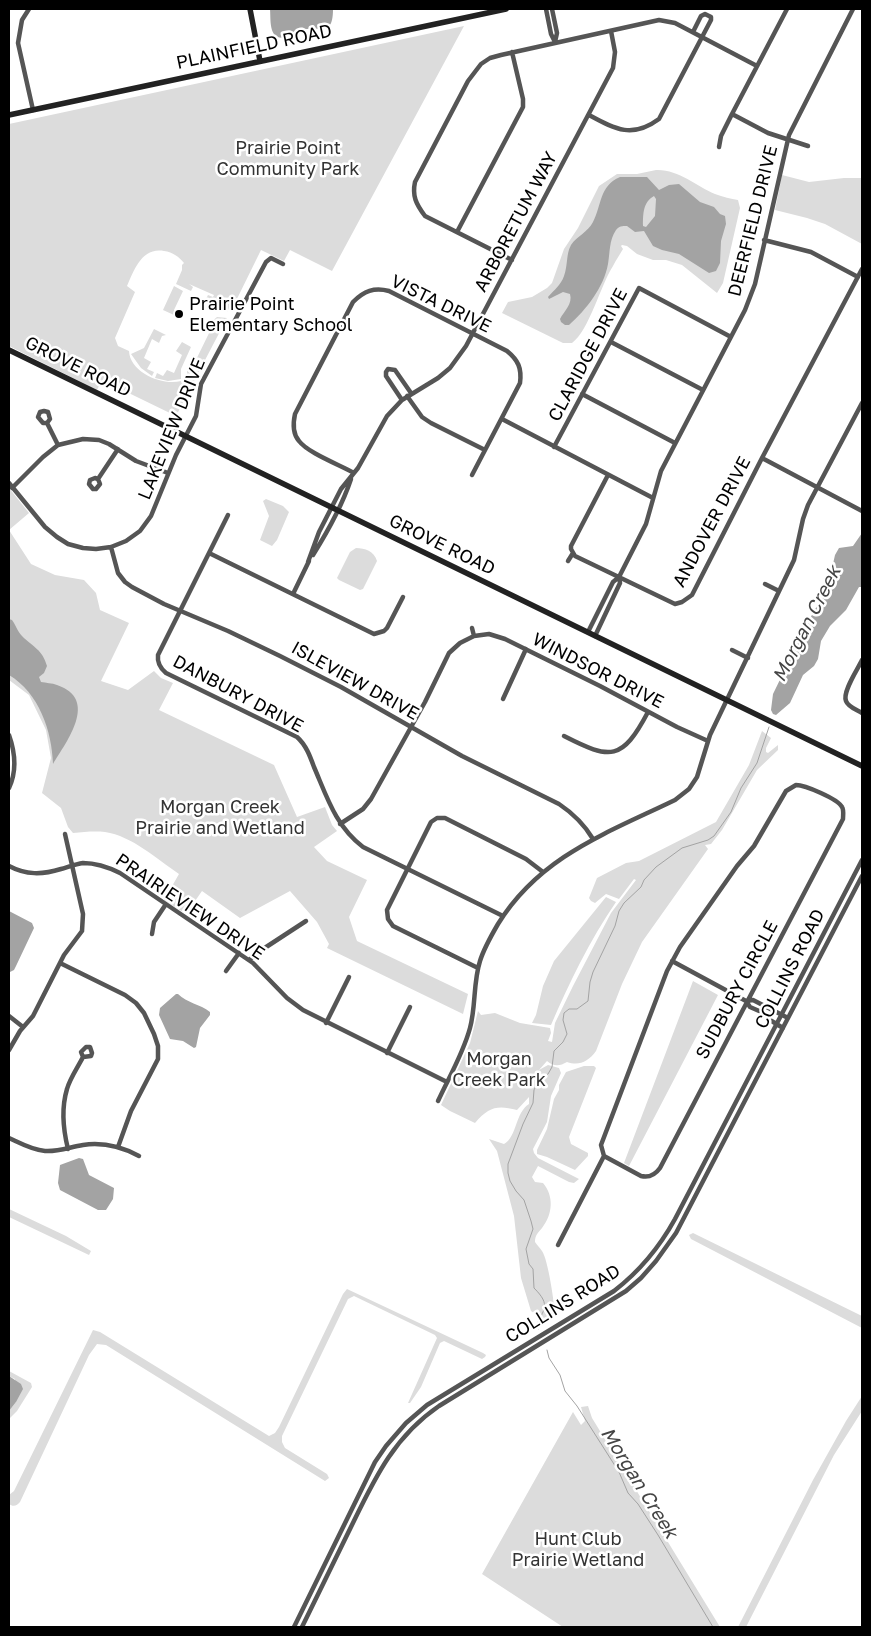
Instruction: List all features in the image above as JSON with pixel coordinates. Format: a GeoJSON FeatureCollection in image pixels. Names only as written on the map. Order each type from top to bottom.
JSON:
{"type":"FeatureCollection","features":[{"type":"Feature","properties":{"kind":"street"},"geometry":{"type":"LineString","coordinates":[[29,9],[22,20],[18,43],[33,110]]}},
{"type":"Feature","properties":{"kind":"street"},"geometry":{"type":"LineString","coordinates":[[250,9],[260,61]]}},
{"type":"Feature","properties":{"kind":"street","name":"PLAINFIELD ROAD"},"geometry":{"type":"LineString","coordinates":[[9,115],[506,9]]}},
{"type":"Feature","properties":{"kind":"street"},"geometry":{"type":"LineString","coordinates":[[546,9],[551,34],[556,42]]}},
{"type":"Feature","properties":{"kind":"street"},"geometry":{"type":"LineString","coordinates":[[552,9],[558,32],[556,42]]}},
{"type":"Feature","properties":{"kind":"street"},"geometry":{"type":"LineString","coordinates":[[720,147],[721,136],[787,9]]}},
{"type":"Feature","properties":{"kind":"street","name":"DEERFIELD DRIVE"},"geometry":{"type":"LineString","coordinates":[[619,577],[646,524],[661,470],[750,298],[787,140],[853,9]]}},
{"type":"Feature","properties":{"kind":"street"},"geometry":{"type":"LineString","coordinates":[[588,115],[623,131],[636,130],[653,124],[664,112],[703,37],[711,20],[709,14],[701,16],[693,32]]}},
{"type":"Feature","properties":{"kind":"street"},"geometry":{"type":"LineString","coordinates":[[512,260],[424,216],[416,204],[413,190],[415,182],[474,72],[490,58],[659,20],[675,23],[757,66]]}},
{"type":"Feature","properties":{"kind":"street","name":"ARBORETUM WAY"},"geometry":{"type":"LineString","coordinates":[[293,594],[308,562],[326,534],[334,510],[346,493],[353,474],[387,416],[409,394],[438,378],[450,368],[460,356],[473,334],[614,64],[616,52],[611,31]]}},
{"type":"Feature","properties":{"kind":"street"},"geometry":{"type":"LineString","coordinates":[[457,232],[522,107],[523,99],[512,52]]}},
{"type":"Feature","properties":{"kind":"street"},"geometry":{"type":"LineString","coordinates":[[732,114],[768,133],[808,146]]}},
{"type":"Feature","properties":{"kind":"street"},"geometry":{"type":"LineString","coordinates":[[764,240],[811,252],[858,277]]}},
{"type":"Feature","properties":{"kind":"street","name":"LAKEVIEW DRIVE"},"geometry":{"type":"LineString","coordinates":[[10,485],[45,527],[56,538],[68,544],[96,549],[111,547],[126,541],[141,530],[151,516],[168,474],[196,416],[201,384],[266,262],[271,258],[283,264]]}},
{"type":"Feature","properties":{"kind":"street","name":"ANDOVER DRIVE"},"geometry":{"type":"LineString","coordinates":[[572,553],[675,604],[692,595],[862,269]]}},
{"type":"Feature","properties":{"kind":"street","name":"CLARIDGE DRIVE"},"geometry":{"type":"LineString","coordinates":[[554,447],[639,288],[731,337]]}},
{"type":"Feature","properties":{"kind":"street","name":"VISTA DRIVE"},"geometry":{"type":"LineString","coordinates":[[353,474],[306,447],[298,440],[294,432],[293,423],[295,414],[353,302],[365,292],[372,289],[380,289],[389,291],[507,351],[519,364],[521,372],[520,383],[472,475]]}},
{"type":"Feature","properties":{"kind":"street"},"geometry":{"type":"LineString","coordinates":[[611,342],[703,390]]}},
{"type":"Feature","properties":{"kind":"street","name":"GROVE ROAD"},"geometry":{"type":"LineString","coordinates":[[9,350],[862,766]]}},
{"type":"Feature","properties":{"kind":"street"},"geometry":{"type":"LineString","coordinates":[[402,400],[386,376],[388,369],[395,370],[422,416],[431,423],[485,450]]}},
{"type":"Feature","properties":{"kind":"street"},"geometry":{"type":"LineString","coordinates":[[582,394],[675,443]]}},
{"type":"Feature","properties":{"kind":"street"},"geometry":{"type":"LineString","coordinates":[[438,1101],[465,1044],[470,1029],[478,968],[486,944],[503,916],[518,897],[543,872],[568,854],[593,839],[682,795],[693,783],[708,741],[794,560],[804,515],[862,403]]}},
{"type":"Feature","properties":{"kind":"street"},"geometry":{"type":"LineString","coordinates":[[502,419],[653,498]]}},
{"type":"Feature","properties":{"kind":"street"},"geometry":{"type":"LineString","coordinates":[[47,422],[58,445]]}},
{"type":"Feature","properties":{"kind":"street"},"geometry":{"type":"LineString","coordinates":[[10,485],[58,445],[75,440],[92,439],[109,444],[136,461],[168,474]]}},
{"type":"Feature","properties":{"kind":"street"},"geometry":{"type":"LineString","coordinates":[[98,479],[118,449]]}},
{"type":"Feature","properties":{"kind":"street"},"geometry":{"type":"LineString","coordinates":[[762,458],[862,511]]}},
{"type":"Feature","properties":{"kind":"street"},"geometry":{"type":"LineString","coordinates":[[568,561],[572,553],[571,546],[608,475]]}},
{"type":"Feature","properties":{"kind":"street","name":"DANBURY DRIVE"},"geometry":{"type":"LineString","coordinates":[[228,515],[158,656],[160,668],[166,673],[297,737],[306,748],[340,824],[352,839],[363,847],[503,916]]}},
{"type":"Feature","properties":{"kind":"street","name":"ISLEVIEW DRIVE"},"geometry":{"type":"LineString","coordinates":[[111,547],[118,573],[132,587],[280,656],[341,687],[462,756],[559,804],[573,812],[593,839]]}},
{"type":"Feature","properties":{"kind":"street"},"geometry":{"type":"LineString","coordinates":[[209,553],[374,634],[384,632],[403,597]]}},
{"type":"Feature","properties":{"kind":"street"},"geometry":{"type":"LineString","coordinates":[[588,632],[612,582],[619,577],[620,583],[595,636]]}},
{"type":"Feature","properties":{"kind":"street"},"geometry":{"type":"LineString","coordinates":[[766,584],[779,591]]}},
{"type":"Feature","properties":{"kind":"street"},"geometry":{"type":"LineString","coordinates":[[340,824],[368,804],[449,653],[460,643],[474,636],[472,628]]}},
{"type":"Feature","properties":{"kind":"street","name":"WINDSOR DRIVE"},"geometry":{"type":"LineString","coordinates":[[474,636],[496,635],[708,741]]}},
{"type":"Feature","properties":{"kind":"street"},"geometry":{"type":"LineString","coordinates":[[503,699],[526,649]]}},
{"type":"Feature","properties":{"kind":"street"},"geometry":{"type":"LineString","coordinates":[[732,650],[748,658]]}},
{"type":"Feature","properties":{"kind":"street"},"geometry":{"type":"LineString","coordinates":[[862,660],[845,693],[845,701],[849,706],[862,713]]}},
{"type":"Feature","properties":{"kind":"street"},"geometry":{"type":"LineString","coordinates":[[839,703],[845,701]]}},
{"type":"Feature","properties":{"kind":"street"},"geometry":{"type":"LineString","coordinates":[[564,736],[596,751],[618,750],[629,743],[636,735],[648,712]]}},
{"type":"Feature","properties":{"kind":"street"},"geometry":{"type":"LineString","coordinates":[[9,735],[14,750],[14,767],[9,788]]}},
{"type":"Feature","properties":{"kind":"street","name":"SUDBURY CIRCLE"},"geometry":{"type":"LineString","coordinates":[[796,785],[803,785],[838,802],[842,808],[842,819],[746,1001],[657,1172],[646,1177],[642,1176],[604,1156],[601,1148],[603,1138],[672,962],[737,866],[754,846],[786,792],[796,785]]}},
{"type":"Feature","properties":{"kind":"street"},"geometry":{"type":"LineString","coordinates":[[478,968],[393,926],[388,919],[387,910],[431,822],[438,818],[445,818],[526,859],[543,872]]}},
{"type":"Feature","properties":{"kind":"street"},"geometry":{"type":"LineString","coordinates":[[9,1050],[38,1006],[60,964],[78,939],[84,923],[65,834]]}},
{"type":"Feature","properties":{"kind":"street","name":"COLLINS ROAD"},"geometry":{"type":"LineString","coordinates":[[294,1627],[371,1470],[386,1446],[406,1422],[441,1396],[614,1291],[648,1260],[675,1219],[862,860]]}},
{"type":"Feature","properties":{"kind":"street","name":"PRAIRIEVIEW DRIVE"},"geometry":{"type":"LineString","coordinates":[[9,866],[32,874],[47,873],[86,863],[109,867],[249,960],[296,1005],[326,1023],[446,1082]]}},
{"type":"Feature","properties":{"kind":"street","name":"COLLINS ROAD"},"geometry":{"type":"LineString","coordinates":[[302,1627],[376,1476],[389,1454],[408,1431],[418,1421],[439,1406],[612,1300],[641,1278],[656,1261],[676,1233],[862,876]]}},
{"type":"Feature","properties":{"kind":"street"},"geometry":{"type":"LineString","coordinates":[[152,934],[154,922],[166,904]]}},
{"type":"Feature","properties":{"kind":"street"},"geometry":{"type":"LineString","coordinates":[[249,960],[257,952],[306,921]]}},
{"type":"Feature","properties":{"kind":"street"},"geometry":{"type":"LineString","coordinates":[[226,971],[239,953]]}},
{"type":"Feature","properties":{"kind":"street"},"geometry":{"type":"LineString","coordinates":[[672,962],[746,1001],[750,1007],[766,1014],[770,1020],[783,1028]]}},
{"type":"Feature","properties":{"kind":"street"},"geometry":{"type":"LineString","coordinates":[[60,964],[125,995],[136,1003],[144,1013],[158,1046],[158,1059],[130,1114],[118,1147]]}},
{"type":"Feature","properties":{"kind":"street"},"geometry":{"type":"LineString","coordinates":[[326,1023],[349,978]]}},
{"type":"Feature","properties":{"kind":"street"},"geometry":{"type":"LineString","coordinates":[[746,1001],[753,1000],[788,1018]]}},
{"type":"Feature","properties":{"kind":"street"},"geometry":{"type":"LineString","coordinates":[[387,1053],[410,1007]]}},
{"type":"Feature","properties":{"kind":"street"},"geometry":{"type":"LineString","coordinates":[[9,1016],[23,1027]]}},
{"type":"Feature","properties":{"kind":"street"},"geometry":{"type":"LineString","coordinates":[[68,1149],[64,1131],[64,1102],[67,1087],[83,1057]]}},
{"type":"Feature","properties":{"kind":"street"},"geometry":{"type":"LineString","coordinates":[[9,1138],[38,1150],[56,1151],[84,1145],[100,1144],[118,1147],[139,1156]]}},
{"type":"Feature","properties":{"kind":"street"},"geometry":{"type":"LineString","coordinates":[[558,1245],[604,1156]]}},
{"type":"Feature","properties":{"kind":"green space","name":"Prairie Point Community Park"},"geometry":{"type":"Polygon","coordinates":[[[464,26],[332,271],[290,250],[284,261],[261,250],[232,309],[229,308],[227,312],[217,311],[210,303],[211,301],[206,299],[208,295],[213,297],[214,295],[189,284],[193,287],[191,291],[176,284],[184,263],[176,255],[156,251],[144,256],[140,261],[127,286],[135,292],[115,338],[118,346],[129,351],[135,366],[141,371],[157,380],[165,382],[181,381],[188,389],[185,393],[187,395],[176,416],[102,380],[97,390],[9,346],[9,124],[464,26]]]}},
{"type":"Feature","properties":{"kind":"green space"},"geometry":{"type":"Polygon","coordinates":[[[656,170],[672,172],[715,194],[738,200],[740,208],[723,283],[717,293],[682,265],[666,260],[653,260],[637,254],[627,246],[622,245],[623,249],[608,274],[584,328],[572,343],[563,343],[502,313],[508,302],[532,297],[552,283],[564,249],[578,228],[599,186],[617,174],[637,174],[656,170]]]}},
{"type":"Feature","properties":{"kind":"green space"},"geometry":{"type":"Polygon","coordinates":[[[782,175],[809,182],[862,178],[862,244],[825,224],[775,210],[782,175]]]}},
{"type":"Feature","properties":{"kind":"green space"},"geometry":{"type":"Polygon","coordinates":[[[174,286],[183,291],[174,310],[174,315],[163,310],[174,286]]]}},
{"type":"Feature","properties":{"kind":"green space"},"geometry":{"type":"Polygon","coordinates":[[[217,317],[227,318],[192,385],[187,378],[187,370],[191,370],[212,327],[209,324],[217,317]]]}},
{"type":"Feature","properties":{"kind":"green space"},"geometry":{"type":"Polygon","coordinates":[[[154,329],[166,335],[162,336],[159,343],[152,339],[144,358],[151,362],[147,369],[154,372],[152,376],[141,368],[131,354],[144,348],[154,329]]]}},
{"type":"Feature","properties":{"kind":"green space"},"geometry":{"type":"Polygon","coordinates":[[[182,342],[191,347],[181,369],[181,379],[168,381],[155,378],[157,373],[163,376],[167,370],[174,373],[182,355],[176,351],[182,342]]]}},
{"type":"Feature","properties":{"kind":"green space"},"geometry":{"type":"Polygon","coordinates":[[[9,488],[29,513],[9,530],[9,488]]]}},
{"type":"Feature","properties":{"kind":"green space"},"geometry":{"type":"Polygon","coordinates":[[[266,499],[283,506],[289,512],[277,540],[272,546],[260,540],[269,516],[263,501],[266,499]]]}},
{"type":"Feature","properties":{"kind":"green space","name":"Morgan Creek Prairie and Wetland"},"geometry":{"type":"Polygon","coordinates":[[[9,530],[31,564],[55,575],[84,580],[96,593],[100,610],[129,623],[101,681],[128,690],[154,671],[161,678],[173,683],[159,710],[274,765],[297,817],[325,807],[332,825],[337,831],[314,847],[327,861],[367,880],[349,917],[357,941],[468,994],[463,1014],[327,948],[329,944],[317,922],[290,891],[240,918],[202,891],[186,914],[164,900],[179,874],[153,855],[115,834],[105,832],[73,833],[68,827],[61,808],[42,793],[51,758],[46,730],[29,695],[9,680],[9,530]]]}},
{"type":"Feature","properties":{"kind":"green space"},"geometry":{"type":"Polygon","coordinates":[[[356,548],[369,551],[377,561],[363,589],[360,590],[337,578],[350,552],[356,548]]]}},
{"type":"Feature","properties":{"kind":"green space","name":"Morgan Creek Park"},"geometry":{"type":"Polygon","coordinates":[[[762,731],[771,738],[766,752],[768,753],[778,745],[778,750],[757,770],[722,830],[711,844],[705,845],[708,849],[642,942],[622,984],[596,1051],[583,1062],[575,1064],[567,1062],[557,1065],[547,1061],[539,1070],[548,1065],[559,1068],[561,1073],[551,1096],[547,1122],[533,1149],[534,1153],[538,1158],[579,1179],[574,1183],[569,1182],[538,1166],[532,1177],[535,1182],[543,1183],[547,1188],[551,1205],[546,1223],[536,1236],[535,1242],[542,1251],[547,1263],[555,1317],[550,1319],[539,1317],[531,1311],[521,1278],[514,1216],[497,1151],[489,1139],[504,1144],[508,1141],[521,1113],[529,1104],[529,1097],[517,1110],[494,1109],[475,1123],[441,1105],[470,1043],[478,1011],[481,1015],[495,1013],[520,1023],[550,1028],[551,1033],[548,1041],[552,1042],[555,1023],[573,986],[611,913],[636,880],[634,879],[619,899],[606,894],[595,903],[589,898],[597,878],[626,863],[639,861],[716,822],[749,765],[762,731]]]}},
{"type":"Feature","properties":{"kind":"green space"},"geometry":{"type":"Polygon","coordinates":[[[606,897],[616,902],[580,962],[551,1025],[532,1023],[536,1015],[543,986],[554,961],[606,897]]]}},
{"type":"Feature","properties":{"kind":"green space"},"geometry":{"type":"Polygon","coordinates":[[[693,981],[718,995],[629,1166],[624,1163],[693,981]]]}},
{"type":"Feature","properties":{"kind":"green space"},"geometry":{"type":"Polygon","coordinates":[[[584,1066],[594,1066],[596,1068],[569,1137],[571,1144],[588,1153],[588,1156],[575,1170],[537,1154],[537,1150],[547,1129],[554,1099],[566,1072],[584,1066]]]}},
{"type":"Feature","properties":{"kind":"green space"},"geometry":{"type":"Polygon","coordinates":[[[9,1209],[66,1236],[91,1251],[89,1255],[9,1217],[9,1209]]]}},
{"type":"Feature","properties":{"kind":"green space"},"geometry":{"type":"Polygon","coordinates":[[[693,1233],[862,1316],[862,1328],[691,1239],[689,1235],[693,1233]]]}},
{"type":"Feature","properties":{"kind":"green space"},"geometry":{"type":"Polygon","coordinates":[[[347,1289],[486,1355],[482,1359],[444,1341],[440,1343],[421,1387],[410,1403],[408,1403],[437,1338],[435,1335],[354,1296],[348,1299],[282,1436],[285,1448],[327,1474],[329,1478],[325,1481],[106,1345],[97,1344],[89,1355],[20,1502],[15,1506],[9,1504],[9,1495],[14,1491],[93,1330],[100,1332],[269,1436],[275,1433],[279,1427],[347,1289]]]}},
{"type":"Feature","properties":{"kind":"green space"},"geometry":{"type":"Polygon","coordinates":[[[9,1371],[31,1383],[32,1387],[17,1411],[9,1419],[9,1411],[16,1402],[15,1379],[9,1376],[9,1371]]]}},
{"type":"Feature","properties":{"kind":"green space"},"geometry":{"type":"Polygon","coordinates":[[[862,1396],[862,1411],[834,1455],[746,1627],[738,1627],[813,1480],[862,1396]]]}},
{"type":"Feature","properties":{"kind":"green space","name":"Hunt Club Prairie Wetland"},"geometry":{"type":"Polygon","coordinates":[[[588,1406],[592,1418],[720,1627],[563,1627],[482,1574],[573,1412],[581,1425],[585,1421],[581,1407],[588,1406]]]}},
{"type":"Feature","properties":{"kind":"shaded area"},"geometry":{"type":"Polygon","coordinates":[[[270,9],[333,9],[331,24],[328,27],[301,30],[281,38],[276,36],[272,29],[270,9]]]}},
{"type":"Feature","properties":{"kind":"shaded area"},"geometry":{"type":"Polygon","coordinates":[[[620,177],[647,177],[659,190],[669,185],[679,184],[700,202],[714,207],[720,214],[725,216],[726,224],[721,241],[720,263],[716,271],[709,273],[679,254],[653,246],[644,231],[635,232],[627,226],[619,227],[612,238],[603,281],[582,312],[569,325],[565,325],[560,319],[569,304],[570,294],[563,292],[549,299],[548,297],[563,279],[571,245],[591,225],[602,196],[608,185],[620,177]],[[654,196],[646,205],[643,226],[646,227],[655,216],[656,199],[654,196]]]}},
{"type":"Feature","properties":{"kind":"shaded area"},"geometry":{"type":"Polygon","coordinates":[[[862,533],[862,587],[859,587],[846,610],[830,626],[821,641],[818,659],[814,666],[803,675],[790,703],[776,715],[773,714],[771,710],[773,694],[828,586],[835,555],[839,548],[853,546],[862,533]]]}},
{"type":"Feature","properties":{"kind":"shaded area"},"geometry":{"type":"Polygon","coordinates":[[[9,619],[12,620],[22,636],[40,652],[45,660],[47,666],[44,673],[39,677],[41,682],[51,683],[69,691],[76,700],[78,710],[76,721],[53,764],[50,739],[42,714],[28,692],[9,675],[9,619]]]}},
{"type":"Feature","properties":{"kind":"shaded area"},"geometry":{"type":"Polygon","coordinates":[[[9,911],[32,923],[34,928],[14,970],[10,972],[9,911]]]}},
{"type":"Feature","properties":{"kind":"shaded area"},"geometry":{"type":"Polygon","coordinates":[[[176,994],[210,1012],[210,1015],[200,1028],[196,1047],[194,1048],[183,1041],[170,1039],[159,1015],[160,1008],[176,994]]]}},
{"type":"Feature","properties":{"kind":"shaded area"},"geometry":{"type":"Polygon","coordinates":[[[79,1158],[83,1159],[89,1175],[114,1188],[113,1199],[106,1210],[98,1210],[60,1190],[58,1183],[60,1165],[79,1158]]]}},
{"type":"Feature","properties":{"kind":"shaded area"},"geometry":{"type":"Polygon","coordinates":[[[9,1376],[21,1384],[23,1389],[9,1411],[9,1376]]]}},
{"type":"Feature","properties":{"kind":"waterway","name":"Morgan Creek"},"geometry":{"type":"LineString","coordinates":[[538,1329],[536,1327],[544,1304],[540,1294],[534,1288],[533,1269],[529,1264],[526,1249],[533,1229],[524,1200],[510,1181],[508,1173],[508,1164],[533,1103],[534,1090],[538,1081],[548,1074],[552,1067],[554,1051],[563,1042],[567,1034],[563,1020],[564,1013],[569,1009],[577,1009],[588,1001],[593,972],[624,903],[641,887],[644,880],[656,867],[682,848],[708,840],[714,836],[731,812],[741,788],[757,763],[769,727]]}},
{"type":"Feature","properties":{"kind":"waterway","name":"Morgan Creek"},"geometry":{"type":"LineString","coordinates":[[547,1350],[549,1358],[560,1375],[565,1391],[577,1406],[619,1472],[628,1493],[638,1504],[658,1535],[713,1627]]}},
{"type":"Feature","properties":{"kind":"place","name":"Prairie Point Elementary School"},"geometry":{"type":"Point","coordinates":[179,314]}}]}
